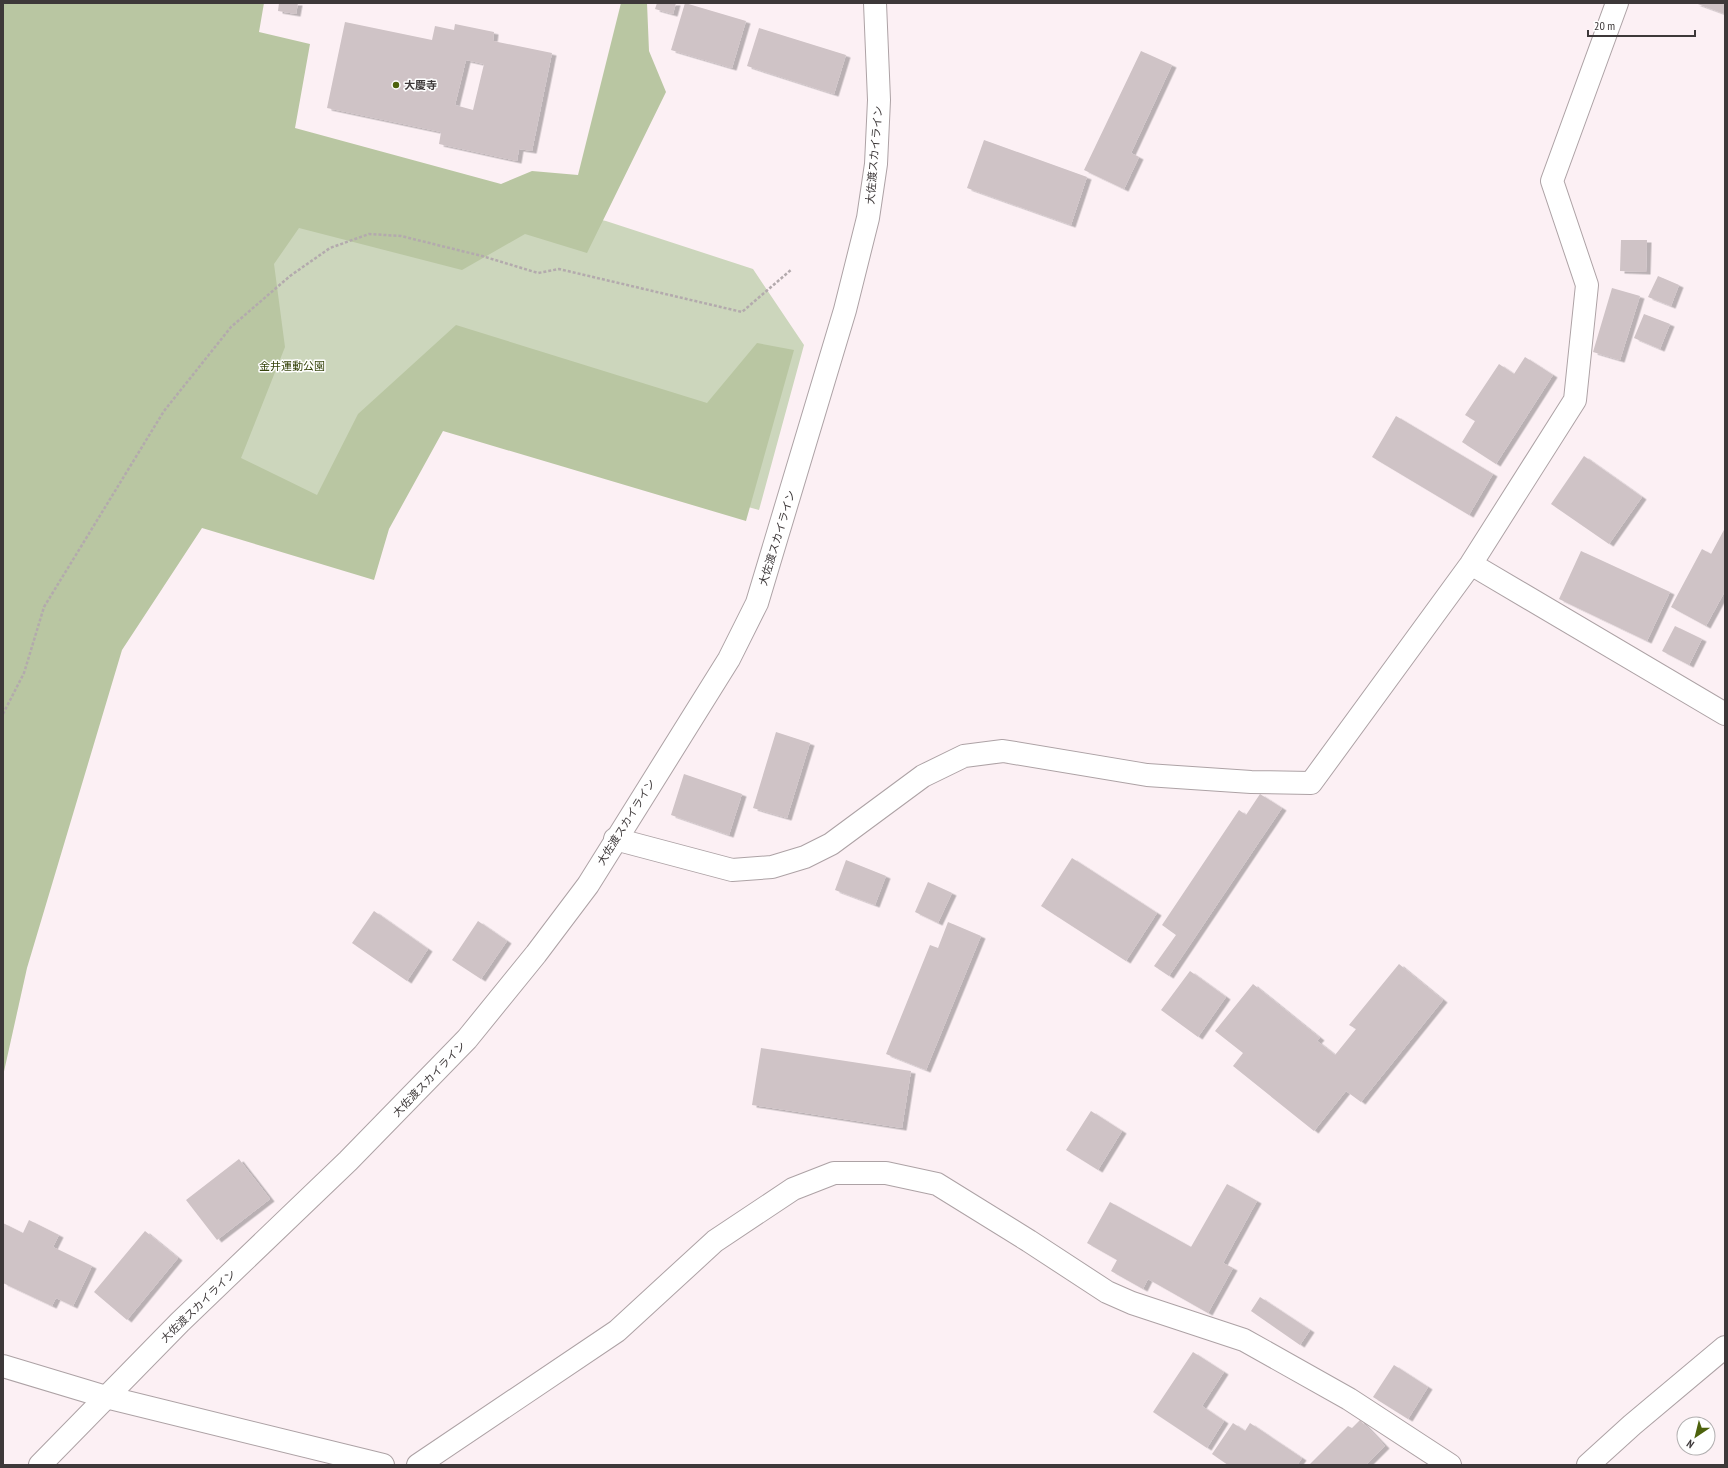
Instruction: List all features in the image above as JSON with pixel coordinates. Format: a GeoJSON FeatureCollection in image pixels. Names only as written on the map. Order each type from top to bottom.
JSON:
{"type":"FeatureCollection","features":[{"type":"Feature","properties":{"kind":"street","name":"大佐渡スカイライン"},"geometry":{"type":"LineString","coordinates":[[40,1465],[180,1322],[348,1161],[467,1039],[536,954],[588,885],[615,839],[729,659],[758,603],[846,310],[868,218],[876,164],[879,100],[875,3]]}},
{"type":"Feature","properties":{"kind":"street"},"geometry":{"type":"LineString","coordinates":[[615,839],[732,870],[772,868],[805,857],[831,844],[923,776],[964,756],[1003,751],[1147,775],[1251,782],[1311,783],[1471,564],[1575,400],[1587,285],[1552,180],[1617,3]]}},
{"type":"Feature","properties":{"kind":"street"},"geometry":{"type":"LineString","coordinates":[[1471,564],[1725,714]]}},
{"type":"Feature","properties":{"kind":"street"},"geometry":{"type":"LineString","coordinates":[[418,1465],[617,1331],[715,1241],[793,1189],[834,1173],[886,1173],[937,1184],[1029,1241],[1107,1292],[1132,1303],[1244,1340],[1349,1399],[1450,1465]]}},
{"type":"Feature","properties":{"kind":"street"},"geometry":{"type":"LineString","coordinates":[[1588,1465],[1632,1425],[1725,1347]]}},
{"type":"Feature","properties":{"kind":"street"},"geometry":{"type":"LineString","coordinates":[[3,1366],[106,1397],[384,1465]]}},
{"type":"Feature","properties":{"kind":"path"},"geometry":{"type":"LineString","coordinates":[[3,714],[24,674],[44,607],[164,411],[231,327],[290,276],[330,248],[369,234],[401,236],[482,256],[538,273],[559,268],[742,312],[792,269]]}},
{"type":"Feature","properties":{"kind":"green space"},"geometry":{"type":"Polygon","coordinates":[[[3,3],[264,3],[259,32],[310,44],[295,128],[501,184],[532,171],[578,175],[621,3],[647,3],[649,51],[666,92],[587,253],[525,234],[462,270],[299,228],[274,264],[285,347],[241,458],[317,495],[358,414],[456,325],[707,403],[757,343],[794,350],[746,521],[443,431],[389,529],[374,580],[202,528],[122,650],[27,968],[3,1076],[3,3]]]}},
{"type":"Feature","properties":{"kind":"green space","name":"金井運動公園"},"geometry":{"type":"Polygon","coordinates":[[[217,189],[553,209],[606,221],[753,269],[804,345],[759,510],[439,421],[358,560],[198,506],[217,189]]]}},
{"type":"Feature","properties":{"kind":"building"},"geometry":{"type":"Polygon","coordinates":[[[279,3],[298,3],[296,14],[278,11],[279,3]]]}},
{"type":"Feature","properties":{"kind":"building"},"geometry":{"type":"Polygon","coordinates":[[[657,3],[676,3],[673,14],[655,9],[657,3]]]}},
{"type":"Feature","properties":{"kind":"building"},"geometry":{"type":"Polygon","coordinates":[[[685,3],[746,21],[732,68],[671,50],[685,3]]]}},
{"type":"Feature","properties":{"kind":"building"},"geometry":{"type":"Polygon","coordinates":[[[1695,3],[1725,3],[1725,14],[1695,3]]]}},
{"type":"Feature","properties":{"kind":"building","name":"大慶寺"},"geometry":{"type":"Polygon","coordinates":[[[345,22],[432,40],[435,26],[454,30],[455,24],[494,32],[493,41],[552,53],[532,151],[519,149],[517,161],[439,144],[441,132],[327,108],[345,22]],[[466,60],[455,105],[473,110],[484,64],[466,60]]]}},
{"type":"Feature","properties":{"kind":"building"},"geometry":{"type":"Polygon","coordinates":[[[759,28],[846,55],[834,94],[747,66],[759,28]]]}},
{"type":"Feature","properties":{"kind":"building"},"geometry":{"type":"Polygon","coordinates":[[[1141,51],[1172,65],[1131,153],[1139,157],[1124,189],[1084,170],[1141,51]]]}},
{"type":"Feature","properties":{"kind":"building"},"geometry":{"type":"Polygon","coordinates":[[[984,140],[1087,177],[1071,225],[967,188],[984,140]]]}},
{"type":"Feature","properties":{"kind":"building"},"geometry":{"type":"Polygon","coordinates":[[[1621,240],[1647,240],[1646,272],[1620,271],[1621,240]]]}},
{"type":"Feature","properties":{"kind":"building"},"geometry":{"type":"Polygon","coordinates":[[[1658,276],[1679,285],[1671,306],[1648,297],[1658,276]]]}},
{"type":"Feature","properties":{"kind":"building"},"geometry":{"type":"Polygon","coordinates":[[[1612,288],[1640,296],[1620,360],[1593,352],[1612,288]]]}},
{"type":"Feature","properties":{"kind":"building"},"geometry":{"type":"Polygon","coordinates":[[[1644,314],[1670,324],[1660,349],[1634,338],[1644,314]]]}},
{"type":"Feature","properties":{"kind":"building"},"geometry":{"type":"Polygon","coordinates":[[[1525,357],[1553,375],[1496,464],[1462,442],[1475,421],[1465,415],[1499,364],[1514,374],[1525,357]]]}},
{"type":"Feature","properties":{"kind":"building"},"geometry":{"type":"Polygon","coordinates":[[[1396,416],[1493,474],[1469,515],[1372,457],[1396,416]]]}},
{"type":"Feature","properties":{"kind":"building"},"geometry":{"type":"Polygon","coordinates":[[[1584,456],[1642,497],[1609,544],[1551,504],[1584,456]]]}},
{"type":"Feature","properties":{"kind":"building"},"geometry":{"type":"Polygon","coordinates":[[[1725,528],[1725,591],[1706,626],[1671,607],[1702,549],[1711,554],[1725,528]]]}},
{"type":"Feature","properties":{"kind":"building"},"geometry":{"type":"Polygon","coordinates":[[[1581,551],[1670,592],[1647,641],[1559,599],[1581,551]]]}},
{"type":"Feature","properties":{"kind":"building"},"geometry":{"type":"Polygon","coordinates":[[[1675,626],[1702,639],[1689,665],[1662,651],[1675,626]]]}},
{"type":"Feature","properties":{"kind":"building"},"geometry":{"type":"Polygon","coordinates":[[[776,732],[810,743],[787,818],[753,808],[776,732]]]}},
{"type":"Feature","properties":{"kind":"building"},"geometry":{"type":"Polygon","coordinates":[[[684,774],[742,794],[729,835],[671,815],[684,774]]]}},
{"type":"Feature","properties":{"kind":"building"},"geometry":{"type":"Polygon","coordinates":[[[1260,794],[1282,808],[1169,976],[1154,966],[1176,935],[1162,925],[1239,810],[1246,815],[1260,794]]]}},
{"type":"Feature","properties":{"kind":"building"},"geometry":{"type":"Polygon","coordinates":[[[1072,858],[1157,913],[1126,961],[1041,906],[1072,858]]]}},
{"type":"Feature","properties":{"kind":"building"},"geometry":{"type":"Polygon","coordinates":[[[846,860],[886,876],[875,905],[835,890],[846,860]]]}},
{"type":"Feature","properties":{"kind":"building"},"geometry":{"type":"Polygon","coordinates":[[[928,882],[952,893],[938,923],[915,912],[928,882]]]}},
{"type":"Feature","properties":{"kind":"building"},"geometry":{"type":"Polygon","coordinates":[[[374,911],[428,949],[407,981],[352,943],[374,911]]]}},
{"type":"Feature","properties":{"kind":"building"},"geometry":{"type":"Polygon","coordinates":[[[478,921],[507,941],[481,979],[452,960],[478,921]]]}},
{"type":"Feature","properties":{"kind":"building"},"geometry":{"type":"Polygon","coordinates":[[[948,922],[981,936],[926,1070],[886,1054],[930,945],[938,948],[948,922]]]}},
{"type":"Feature","properties":{"kind":"building"},"geometry":{"type":"Polygon","coordinates":[[[1399,964],[1443,1000],[1361,1102],[1346,1091],[1314,1131],[1233,1066],[1243,1053],[1215,1031],[1253,984],[1320,1038],[1317,1041],[1335,1055],[1356,1029],[1349,1025],[1399,964]]]}},
{"type":"Feature","properties":{"kind":"building"},"geometry":{"type":"Polygon","coordinates":[[[1190,971],[1226,997],[1198,1037],[1161,1010],[1190,971]]]}},
{"type":"Feature","properties":{"kind":"building"},"geometry":{"type":"Polygon","coordinates":[[[761,1048],[911,1071],[902,1128],[752,1105],[761,1048]]]}},
{"type":"Feature","properties":{"kind":"building"},"geometry":{"type":"Polygon","coordinates":[[[1091,1111],[1122,1131],[1098,1170],[1066,1150],[1091,1111]]]}},
{"type":"Feature","properties":{"kind":"building"},"geometry":{"type":"Polygon","coordinates":[[[239,1159],[270,1199],[217,1240],[186,1200],[239,1159]]]}},
{"type":"Feature","properties":{"kind":"building"},"geometry":{"type":"Polygon","coordinates":[[[1227,1184],[1257,1201],[1223,1263],[1233,1268],[1208,1313],[1148,1279],[1143,1289],[1111,1271],[1117,1260],[1087,1243],[1110,1202],[1191,1247],[1227,1184]]]}},
{"type":"Feature","properties":{"kind":"building"},"geometry":{"type":"Polygon","coordinates":[[[29,1220],[59,1235],[53,1247],[92,1266],[73,1306],[56,1298],[52,1306],[3,1283],[3,1223],[23,1233],[29,1220]]]}},
{"type":"Feature","properties":{"kind":"building"},"geometry":{"type":"Polygon","coordinates":[[[145,1231],[178,1258],[127,1320],[94,1292],[145,1231]]]}},
{"type":"Feature","properties":{"kind":"building"},"geometry":{"type":"Polygon","coordinates":[[[1260,1297],[1310,1330],[1300,1345],[1251,1311],[1260,1297]]]}},
{"type":"Feature","properties":{"kind":"building"},"geometry":{"type":"Polygon","coordinates":[[[1193,1352],[1224,1372],[1202,1406],[1224,1421],[1207,1448],[1153,1412],[1193,1352]]]}},
{"type":"Feature","properties":{"kind":"building"},"geometry":{"type":"Polygon","coordinates":[[[1394,1365],[1428,1387],[1408,1419],[1373,1397],[1394,1365]]]}},
{"type":"Feature","properties":{"kind":"building"},"geometry":{"type":"Polygon","coordinates":[[[1360,1420],[1385,1446],[1366,1465],[1309,1465],[1348,1426],[1352,1428],[1360,1420]]]}},
{"type":"Feature","properties":{"kind":"building"},"geometry":{"type":"Polygon","coordinates":[[[1233,1423],[1245,1431],[1250,1423],[1302,1458],[1297,1465],[1228,1465],[1212,1454],[1233,1423]]]}},
{"type":"Feature","properties":{"kind":"place","name":"大慶寺"},"geometry":{"type":"Point","coordinates":[396,85]}}]}
